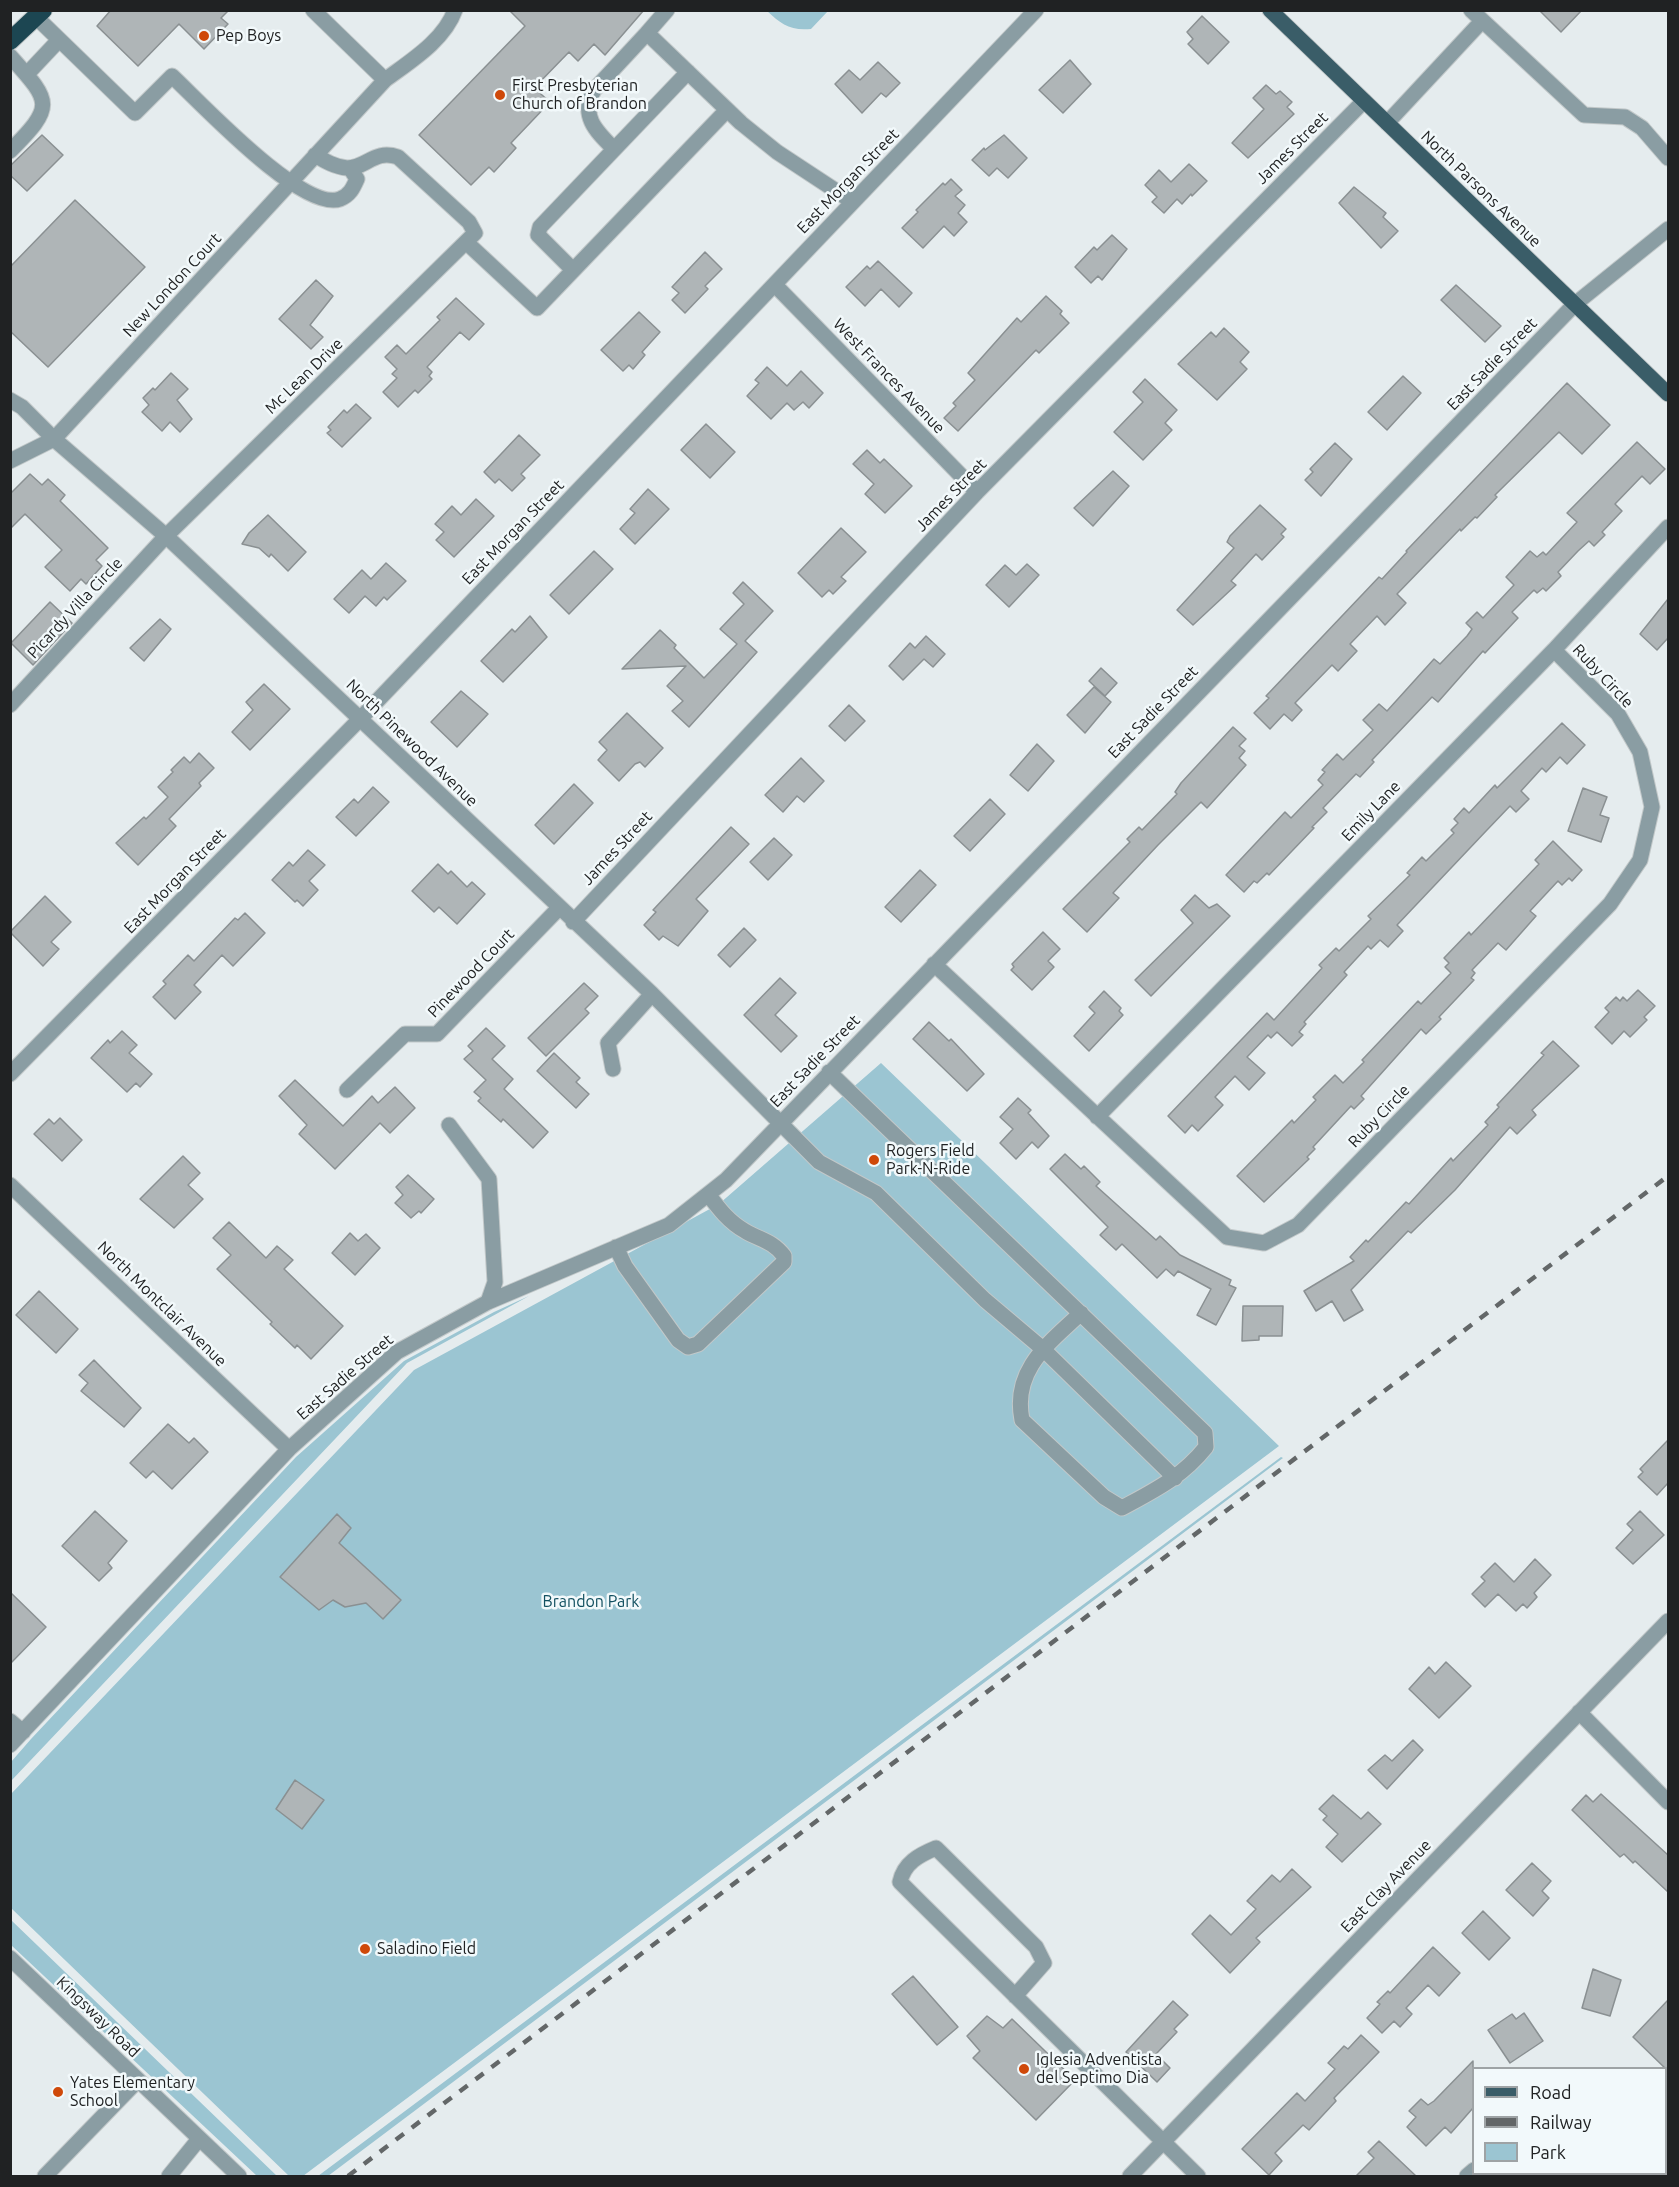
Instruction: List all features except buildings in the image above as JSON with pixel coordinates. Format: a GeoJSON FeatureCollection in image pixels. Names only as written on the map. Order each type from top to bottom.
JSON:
{"type":"FeatureCollection","features":[{"type":"Feature","properties":{"kind":"highway"},"geometry":{"type":"LineString","coordinates":[[10,41],[39,14]]}},
{"type":"Feature","properties":{"kind":"main road","name":"North Parsons Avenue"},"geometry":{"type":"LineString","coordinates":[[1273,12],[1668,394]]}},
{"type":"Feature","properties":{"kind":"street"},"geometry":{"type":"LineString","coordinates":[[313,10],[385,80]]}},
{"type":"Feature","properties":{"kind":"street","name":"New London Court"},"geometry":{"type":"LineString","coordinates":[[54,439],[385,80],[432,42],[450,22],[455,10]]}},
{"type":"Feature","properties":{"kind":"street"},"geometry":{"type":"LineString","coordinates":[[614,149],[592,127],[588,113],[588,100],[594,90],[667,10]]}},
{"type":"Feature","properties":{"kind":"street","name":"East Morgan Street"},"geometry":{"type":"LineString","coordinates":[[10,1074],[360,719],[1036,10]]}},
{"type":"Feature","properties":{"kind":"street"},"geometry":{"type":"LineString","coordinates":[[39,14],[59,40],[135,113],[172,76],[290,184],[328,200],[339,200],[351,192],[357,179],[350,168]]}},
{"type":"Feature","properties":{"kind":"street"},"geometry":{"type":"LineString","coordinates":[[1387,123],[1476,16],[1584,114],[1625,117],[1665,148]]}},
{"type":"Feature","properties":{"kind":"street"},"geometry":{"type":"LineString","coordinates":[[647,33],[727,110],[777,152],[853,202]]}},
{"type":"Feature","properties":{"kind":"street"},"geometry":{"type":"LineString","coordinates":[[27,74],[59,40]]}},
{"type":"Feature","properties":{"kind":"street"},"geometry":{"type":"LineString","coordinates":[[10,56],[39,88],[44,107],[36,125],[10,151]]}},
{"type":"Feature","properties":{"kind":"street"},"geometry":{"type":"LineString","coordinates":[[573,270],[542,242],[538,235],[540,227],[688,72]]}},
{"type":"Feature","properties":{"kind":"street","name":"James Street"},"geometry":{"type":"LineString","coordinates":[[573,922],[977,492],[1364,101]]}},
{"type":"Feature","properties":{"kind":"street"},"geometry":{"type":"LineString","coordinates":[[315,155],[333,165],[350,168],[386,153],[399,157],[469,222],[475,233],[467,243],[537,308],[727,110]]}},
{"type":"Feature","properties":{"kind":"street","name":"East Sadie Street"},"geometry":{"type":"LineString","coordinates":[[10,1745],[289,1449],[397,1352],[488,1302],[669,1225],[726,1180],[1575,304],[1668,229]]}},
{"type":"Feature","properties":{"kind":"street","name":"Mc Lean Drive"},"geometry":{"type":"LineString","coordinates":[[166,536],[467,243]]}},
{"type":"Feature","properties":{"kind":"street","name":"West Frances Avenue"},"geometry":{"type":"LineString","coordinates":[[775,285],[977,492]]}},
{"type":"Feature","properties":{"kind":"street","name":"North Pinewood Avenue"},"geometry":{"type":"LineString","coordinates":[[10,400],[22,407],[54,439],[166,536],[652,994],[819,1162],[876,1194],[985,1300],[1043,1349],[1175,1478]]}},
{"type":"Feature","properties":{"kind":"street"},"geometry":{"type":"LineString","coordinates":[[10,461],[54,439]]}},
{"type":"Feature","properties":{"kind":"street","name":"Emily Lane"},"geometry":{"type":"LineString","coordinates":[[1097,1117],[1554,650],[1668,527]]}},
{"type":"Feature","properties":{"kind":"street","name":"Picardy Villa Circle"},"geometry":{"type":"LineString","coordinates":[[10,705],[166,536]]}},
{"type":"Feature","properties":{"kind":"street","name":"Ruby Circle"},"geometry":{"type":"LineString","coordinates":[[934,964],[1227,1237],[1264,1243],[1298,1225],[1610,904],[1640,860],[1652,807],[1640,752],[1618,714],[1554,650]]}},
{"type":"Feature","properties":{"kind":"street","name":"Pinewood Court"},"geometry":{"type":"LineString","coordinates":[[347,1090],[405,1034],[437,1034],[559,908]]}},
{"type":"Feature","properties":{"kind":"street"},"geometry":{"type":"LineString","coordinates":[[613,1069],[608,1043],[652,994]]}},
{"type":"Feature","properties":{"kind":"street"},"geometry":{"type":"LineString","coordinates":[[829,1072],[1081,1313],[1205,1432],[1206,1447],[1189,1468],[1122,1508],[1104,1497],[1022,1420],[1019,1404],[1021,1384],[1043,1349],[1081,1313]]}},
{"type":"Feature","properties":{"kind":"street"},"geometry":{"type":"LineString","coordinates":[[449,1125],[489,1179],[495,1282],[488,1302]]}},
{"type":"Feature","properties":{"kind":"street","name":"North Montclair Avenue"},"geometry":{"type":"LineString","coordinates":[[10,1185],[289,1449]]}},
{"type":"Feature","properties":{"kind":"street"},"geometry":{"type":"LineString","coordinates":[[616,1247],[625,1266],[678,1340],[688,1347],[698,1344],[784,1262],[784,1256],[771,1242],[734,1224],[724,1216],[708,1194]]}},
{"type":"Feature","properties":{"kind":"street","name":"East Clay Avenue"},"geometry":{"type":"LineString","coordinates":[[1130,2176],[1668,1621]]}},
{"type":"Feature","properties":{"kind":"street"},"geometry":{"type":"LineString","coordinates":[[1579,1712],[1668,1802]]}},
{"type":"Feature","properties":{"kind":"street"},"geometry":{"type":"LineString","coordinates":[[10,1721],[22,1732]]}},
{"type":"Feature","properties":{"kind":"street"},"geometry":{"type":"LineString","coordinates":[[1015,1996],[1044,1963],[1036,1947],[936,1848],[918,1856],[903,1872],[900,1882],[1162,2142],[1198,2176]]}},
{"type":"Feature","properties":{"kind":"street","name":"Kingsway Road"},"geometry":{"type":"LineString","coordinates":[[10,1958],[239,2176]]}},
{"type":"Feature","properties":{"kind":"street"},"geometry":{"type":"LineString","coordinates":[[45,2176],[138,2080]]}},
{"type":"Feature","properties":{"kind":"street"},"geometry":{"type":"LineString","coordinates":[[169,2176],[199,2139]]}},
{"type":"Feature","properties":{"kind":"green space"},"geometry":{"type":"Polygon","coordinates":[[[767,11],[828,11],[811,29],[797,29],[786,26],[767,11]]]}},
{"type":"Feature","properties":{"kind":"green space","name":"Brandon Park"},"geometry":{"type":"Polygon","coordinates":[[[881,1063],[1279,1446],[303,2176],[289,2176],[11,1908],[11,1794],[414,1370],[719,1204],[881,1063]]]}},
{"type":"Feature","properties":{"kind":"green space"},"geometry":{"type":"Polygon","coordinates":[[[529,1296],[407,1363],[11,1781],[11,1762],[31,1739],[296,1457],[404,1361],[494,1312],[529,1296]]]}},
{"type":"Feature","properties":{"kind":"green space"},"geometry":{"type":"Polygon","coordinates":[[[1281,1457],[1283,1458],[328,2176],[318,2176],[1281,1457]]]}},
{"type":"Feature","properties":{"kind":"green space"},"geometry":{"type":"Polygon","coordinates":[[[10,1920],[277,2176],[257,2176],[11,1945],[10,1920]]]}},
{"type":"Feature","properties":{"kind":"railway"},"geometry":{"type":"LineString","coordinates":[[348,2176],[1668,1176]]}},
{"type":"Feature","properties":{"kind":"place","name":"Pep Boys"},"geometry":{"type":"Point","coordinates":[204,36]}},
{"type":"Feature","properties":{"kind":"place","name":"First Presbyterian Church of Brandon"},"geometry":{"type":"Point","coordinates":[500,95]}},
{"type":"Feature","properties":{"kind":"place","name":"Rogers Field Park-N-Ride"},"geometry":{"type":"Point","coordinates":[874,1160]}},
{"type":"Feature","properties":{"kind":"place","name":"Saladino Field"},"geometry":{"type":"Point","coordinates":[365,1949]}},
{"type":"Feature","properties":{"kind":"place","name":"Iglesia Adventista del Septimo Dia"},"geometry":{"type":"Point","coordinates":[1024,2069]}},
{"type":"Feature","properties":{"kind":"place","name":"Yates Elementary School"},"geometry":{"type":"Point","coordinates":[58,2092]}}]}
